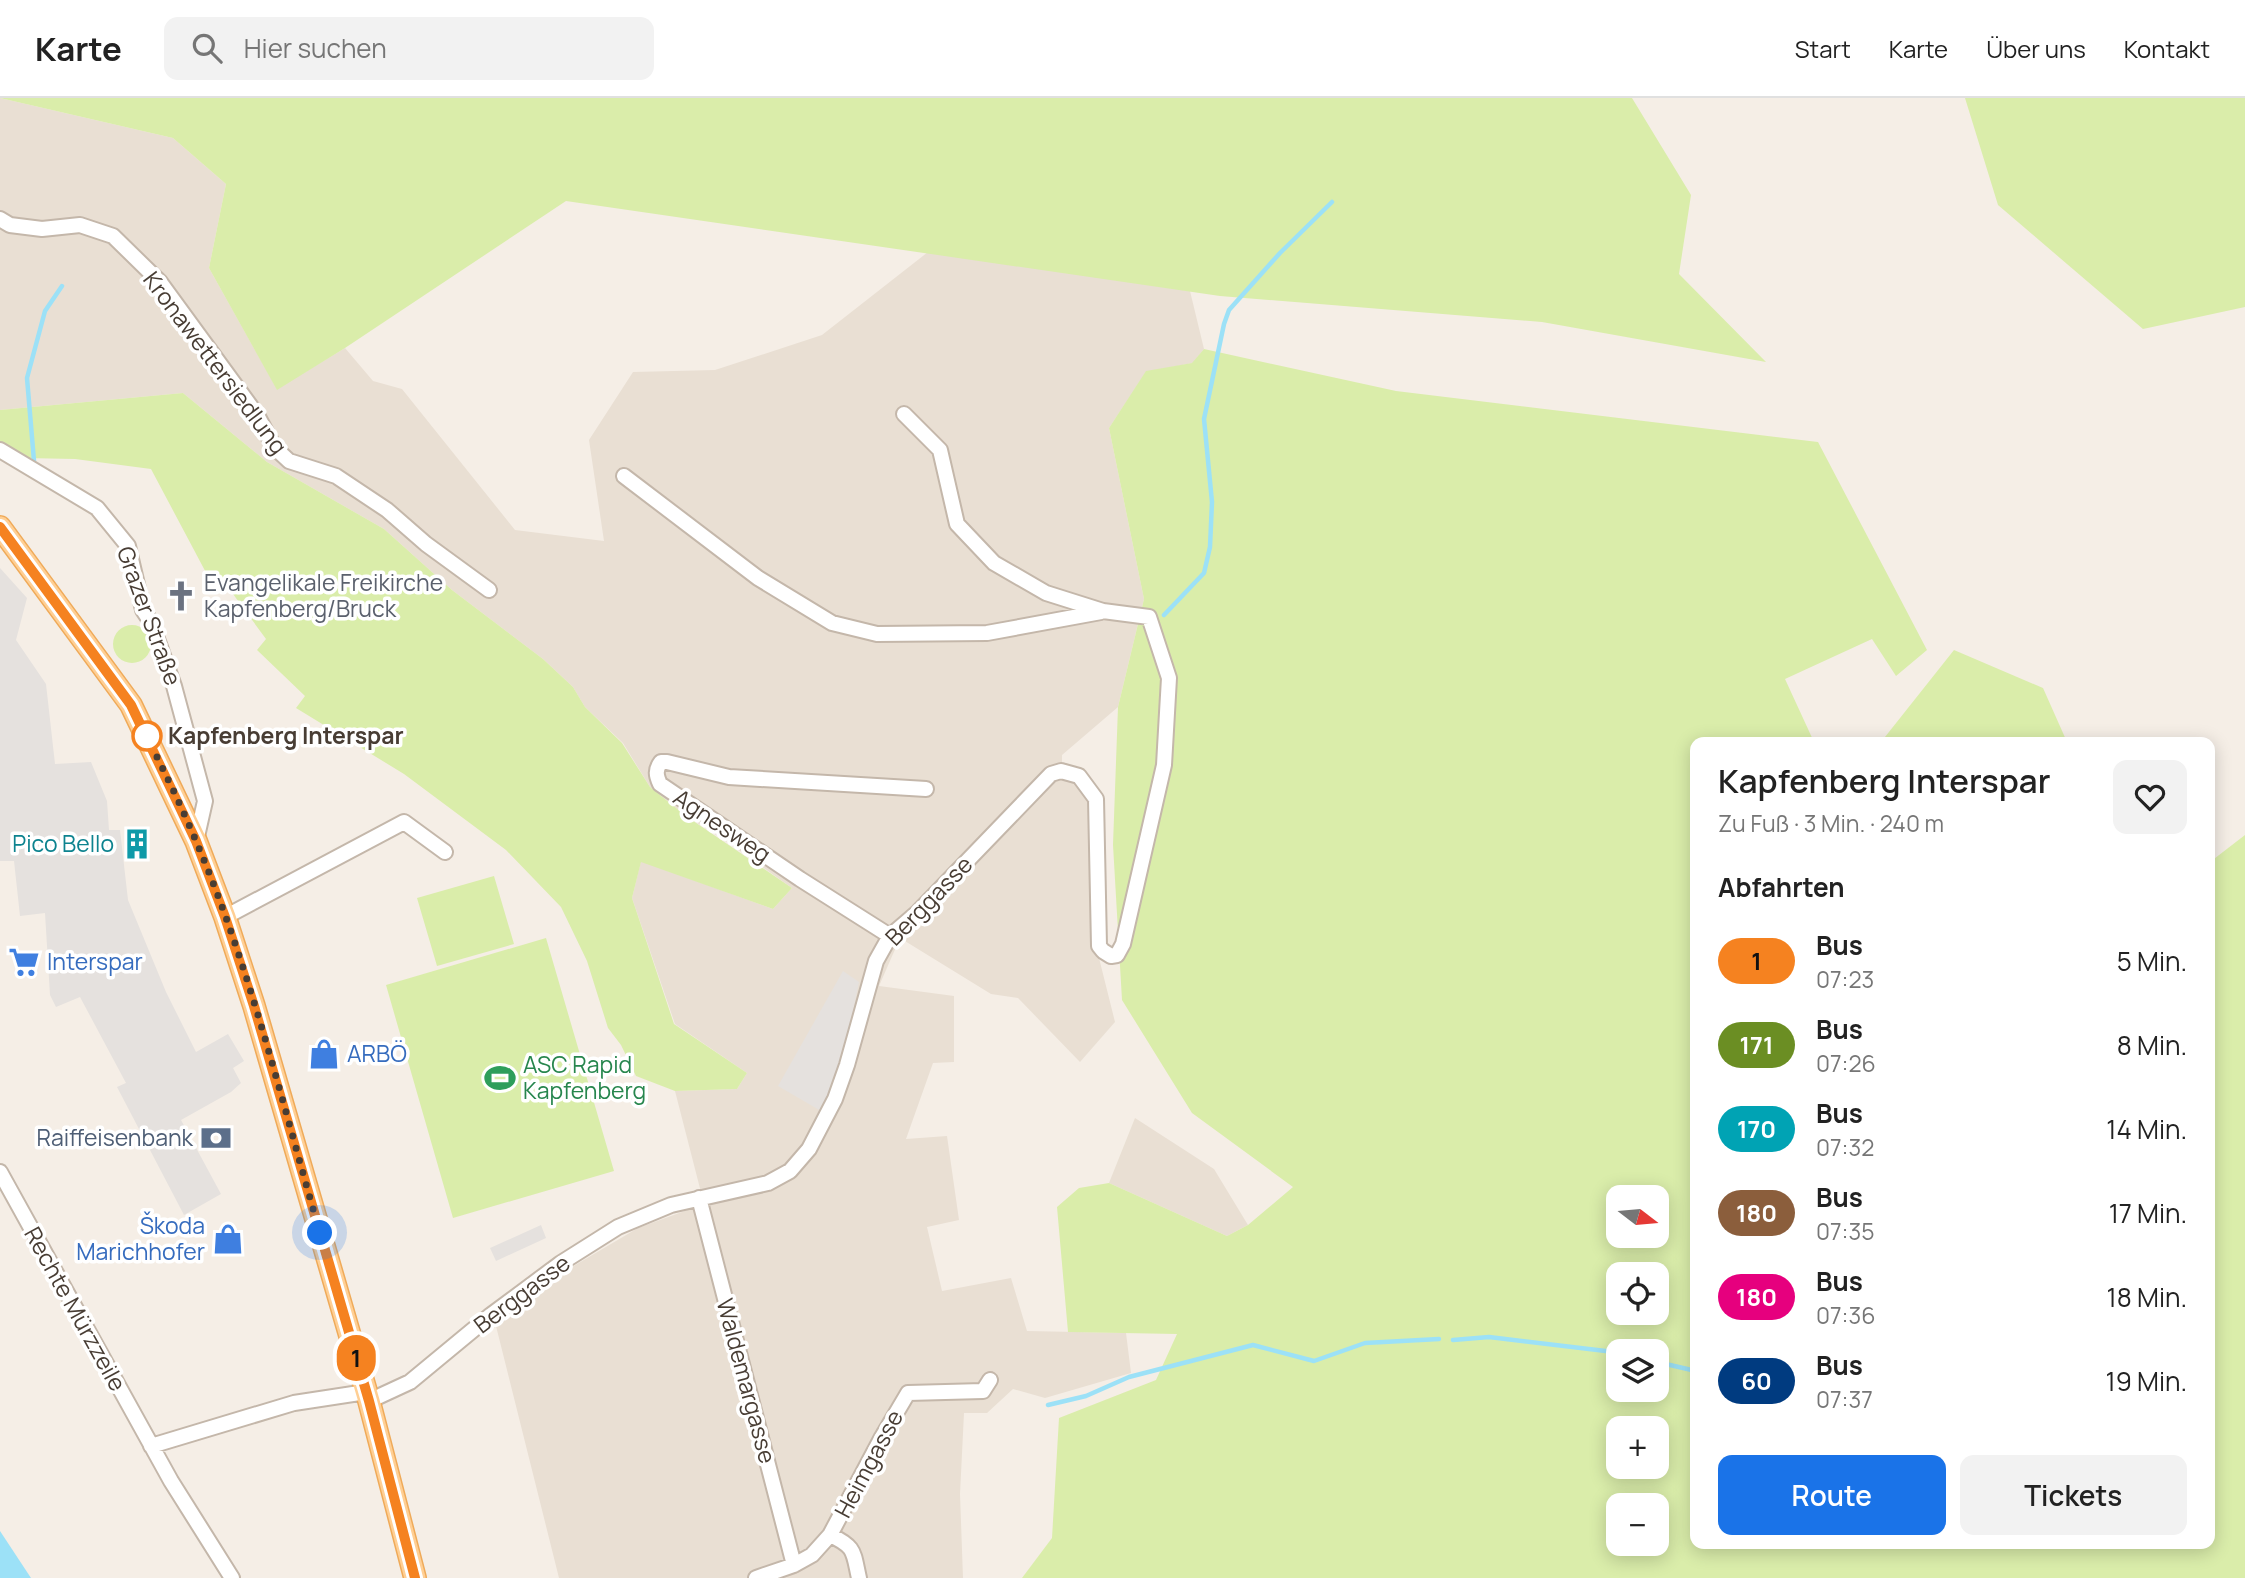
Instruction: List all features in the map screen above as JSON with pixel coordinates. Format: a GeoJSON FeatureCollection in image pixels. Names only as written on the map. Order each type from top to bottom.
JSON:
{"type":"FeatureCollection","features":[{"type":"Feature","properties":{"kind":"main road","name":"Grazer Straße"},"geometry":{"type":"LineString","coordinates":[[0,527],[131,705],[196,841],[225,917],[254,1006],[368,1396],[415,1578]]}},
{"type":"Feature","properties":{"kind":"street","name":"Kronawettersiedlung"},"geometry":{"type":"LineString","coordinates":[[0,219],[10,225],[42,229],[80,225],[113,236],[160,282],[257,415],[274,447],[289,461],[336,476],[387,510],[426,544],[489,590]]}},
{"type":"Feature","properties":{"kind":"street","name":"Berggasse"},"geometry":{"type":"LineString","coordinates":[[368,1396],[410,1382],[503,1306],[595,1241],[671,1205],[768,1183],[790,1171],[809,1149],[835,1099],[876,961],[890,936],[918,912],[1051,774],[1061,771],[1079,776],[1096,799],[1099,946],[1108,955],[1117,955],[1127,929],[1164,765],[1169,678],[1149,617],[1103,611],[1046,593],[994,563],[957,524],[940,450],[904,414]]}},
{"type":"Feature","properties":{"kind":"street","name":"Grazer Straße"},"geometry":{"type":"LineString","coordinates":[[0,450],[97,508],[128,546],[144,610],[174,686],[205,801],[196,841]]}},
{"type":"Feature","properties":{"kind":"street","name":"Berggasse"},"geometry":{"type":"LineString","coordinates":[[624,476],[758,578],[832,623],[877,634],[987,634],[1103,611]]}},
{"type":"Feature","properties":{"kind":"street","name":"Agnesweg"},"geometry":{"type":"LineString","coordinates":[[890,936],[660,784],[656,768],[661,762],[667,762],[729,777],[926,789]]}},
{"type":"Feature","properties":{"kind":"street"},"geometry":{"type":"LineString","coordinates":[[225,917],[404,822],[445,852]]}},
{"type":"Feature","properties":{"kind":"street","name":"Rechte Mürzzeile"},"geometry":{"type":"LineString","coordinates":[[0,1172],[151,1446],[232,1578]]}},
{"type":"Feature","properties":{"kind":"street","name":"Waldemargasse"},"geometry":{"type":"LineString","coordinates":[[699,1198],[794,1565]]}},
{"type":"Feature","properties":{"kind":"street","name":"Heimgasse"},"geometry":{"type":"LineString","coordinates":[[756,1578],[794,1565],[812,1555],[830,1535],[908,1393],[983,1391],[990,1380]]}},
{"type":"Feature","properties":{"kind":"street"},"geometry":{"type":"LineString","coordinates":[[151,1446],[294,1403],[368,1396]]}},
{"type":"Feature","properties":{"kind":"street"},"geometry":{"type":"LineString","coordinates":[[830,1535],[847,1543],[853,1550],[859,1578]]}},
{"type":"Feature","properties":{"kind":"shaded area"},"geometry":{"type":"Polygon","coordinates":[[[0,98],[173,138],[226,184],[209,268],[277,389],[345,348],[373,381],[402,389],[515,530],[604,541],[589,440],[633,372],[715,370],[822,335],[928,252],[1190,291],[1204,349],[1193,363],[1146,372],[1109,428],[1144,599],[1118,707],[1062,755],[1062,777],[1077,780],[1090,798],[1093,934],[1115,1022],[1080,1062],[1018,998],[991,994],[900,938],[879,986],[954,996],[954,1062],[933,1063],[906,1139],[947,1136],[959,1220],[927,1227],[942,1291],[1011,1278],[1027,1331],[1126,1333],[1131,1373],[1045,1398],[1013,1389],[987,1413],[964,1413],[960,1494],[963,1578],[559,1578],[494,1318],[550,1280],[638,1228],[704,1204],[675,1091],[737,1089],[747,1073],[675,1024],[632,898],[641,861],[773,909],[792,888],[686,816],[650,787],[623,743],[585,707],[573,687],[543,659],[452,590],[384,529],[267,462],[183,393],[0,410],[0,98]]]}},
{"type":"Feature","properties":{"kind":"shaded area"},"geometry":{"type":"Polygon","coordinates":[[[0,568],[27,598],[16,640],[46,684],[55,764],[91,762],[107,801],[109,830],[120,830],[128,900],[166,992],[196,1052],[228,1034],[244,1061],[233,1068],[241,1083],[231,1092],[181,1120],[221,1194],[184,1215],[117,1087],[126,1083],[80,997],[56,1007],[50,995],[45,913],[20,916],[14,861],[0,861],[0,568]]]}},
{"type":"Feature","properties":{"kind":"shaded area"},"geometry":{"type":"Polygon","coordinates":[[[843,971],[859,982],[849,1030],[832,1086],[821,1111],[778,1086],[843,971]]]}},
{"type":"Feature","properties":{"kind":"shaded area"},"geometry":{"type":"Polygon","coordinates":[[[1135,1118],[1214,1169],[1248,1225],[1227,1236],[1109,1183],[1135,1118]]]}},
{"type":"Feature","properties":{"kind":"shaded area"},"geometry":{"type":"Polygon","coordinates":[[[541,1225],[546,1238],[496,1261],[490,1248],[541,1225]]]}},
{"type":"Feature","properties":{"kind":"green space"},"geometry":{"type":"Polygon","coordinates":[[[0,98],[1632,98],[1691,195],[1679,274],[1766,362],[1542,322],[1220,296],[566,201],[277,390],[209,268],[226,184],[173,138],[0,98]]]}},
{"type":"Feature","properties":{"kind":"green space"},"geometry":{"type":"Polygon","coordinates":[[[1965,98],[2245,98],[2245,307],[2143,329],[1998,205],[1965,98]]]}},
{"type":"Feature","properties":{"kind":"green space"},"geometry":{"type":"Polygon","coordinates":[[[1204,349],[1396,391],[1818,442],[1927,650],[1896,676],[1872,639],[1785,679],[1812,737],[1690,737],[1690,1549],[2215,1549],[2215,858],[2245,835],[2245,1578],[1022,1578],[1052,1538],[1059,1418],[1156,1380],[1177,1334],[1068,1332],[1057,1207],[1079,1188],[1109,1183],[1227,1236],[1248,1225],[1293,1187],[1192,1113],[1122,1000],[1113,845],[1118,707],[1144,599],[1109,428],[1146,371],[1192,363],[1204,349]]]}},
{"type":"Feature","properties":{"kind":"green space"},"geometry":{"type":"Polygon","coordinates":[[[183,393],[267,462],[384,529],[452,590],[543,659],[573,687],[585,707],[622,743],[650,787],[686,816],[792,888],[773,909],[641,862],[632,898],[674,1024],[747,1073],[737,1089],[675,1091],[636,1076],[621,1045],[608,1028],[587,961],[561,907],[506,850],[404,774],[296,708],[305,696],[257,650],[266,639],[233,594],[211,582],[151,469],[75,459],[24,458],[0,444],[0,410],[183,393]]]}},
{"type":"Feature","properties":{"kind":"green space"},"geometry":{"type":"Polygon","coordinates":[[[132,625],[145,631],[151,644],[145,657],[132,663],[119,657],[113,644],[119,631],[132,625]]]}},
{"type":"Feature","properties":{"kind":"green space"},"geometry":{"type":"Polygon","coordinates":[[[1954,650],[2043,688],[2065,737],[1885,737],[1954,650]]]}},
{"type":"Feature","properties":{"kind":"green space"},"geometry":{"type":"Polygon","coordinates":[[[494,876],[514,944],[437,966],[417,898],[494,876]]]}},
{"type":"Feature","properties":{"kind":"green space","name":"ASC Rapid Kapfenberg"},"geometry":{"type":"Polygon","coordinates":[[[546,938],[614,1171],[453,1218],[386,985],[546,938]]]}},
{"type":"Feature","properties":{"kind":"water"},"geometry":{"type":"Polygon","coordinates":[[[0,1531],[31,1578],[0,1578],[0,1531]]]}},
{"type":"Feature","properties":{"kind":"waterway"},"geometry":{"type":"LineString","coordinates":[[1164,615],[1204,573],[1210,547],[1212,502],[1204,419],[1229,310],[1280,253],[1332,202]]}},
{"type":"Feature","properties":{"kind":"waterway"},"geometry":{"type":"LineString","coordinates":[[34,461],[27,378],[45,311],[62,286]]}},
{"type":"Feature","properties":{"kind":"waterway"},"geometry":{"type":"LineString","coordinates":[[1453,1340],[1489,1337],[1606,1351]]}},
{"type":"Feature","properties":{"kind":"waterway"},"geometry":{"type":"LineString","coordinates":[[1048,1405],[1086,1396],[1129,1377],[1253,1345],[1314,1361],[1365,1343],[1439,1339]]}},
{"type":"Feature","properties":{"kind":"waterway"},"geometry":{"type":"LineString","coordinates":[[1669,1365],[1690,1370]]}},
{"type":"Feature","properties":{"kind":"bus line","name":"1"},"geometry":{"type":"LineString","coordinates":[[0,527],[131,705],[196,841],[225,917],[254,1006],[369,1401],[415,1578]]}},
{"type":"Feature","properties":{"kind":"place","name":"Evangelikale Freikirche Kapfenberg/Bruck"},"geometry":{"type":"Point","coordinates":[181,596]}},
{"type":"Feature","properties":{"kind":"place","name":"Kapfenberg Interspar"},"geometry":{"type":"Point","coordinates":[147,736]}},
{"type":"Feature","properties":{"kind":"place","name":"Pico Bello"},"geometry":{"type":"Point","coordinates":[137,844]}},
{"type":"Feature","properties":{"kind":"place","name":"Interspar"},"geometry":{"type":"Point","coordinates":[24,962]}},
{"type":"Feature","properties":{"kind":"place","name":"ARBÖ"},"geometry":{"type":"Point","coordinates":[324,1054]}},
{"type":"Feature","properties":{"kind":"place","name":"ASC Rapid Kapfenberg"},"geometry":{"type":"Point","coordinates":[500,1078]}},
{"type":"Feature","properties":{"kind":"place","name":"Raiffeisenbank"},"geometry":{"type":"Point","coordinates":[216,1138]}},
{"type":"Feature","properties":{"kind":"place","name":"Škoda Marichhofer"},"geometry":{"type":"Point","coordinates":[228,1239]}},
{"type":"Feature","properties":{"kind":"route"},"geometry":{"type":"LineString","coordinates":[[147,736],[143,730],[196,841],[225,917],[254,1006],[320,1233]]}}]}
